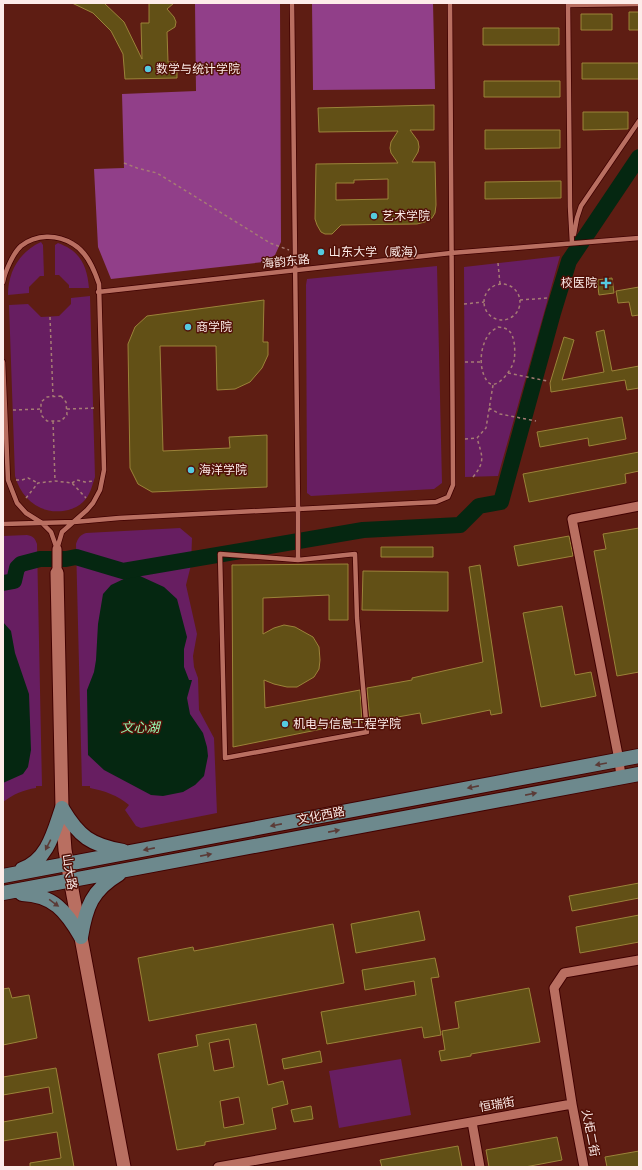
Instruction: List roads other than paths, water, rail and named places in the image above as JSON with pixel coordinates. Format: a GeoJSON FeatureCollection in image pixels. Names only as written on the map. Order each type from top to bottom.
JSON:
{"type":"FeatureCollection","features":[{"type":"Feature","properties":{"kind":"main road","name":"山大路"},"geometry":{"type":"LineString","coordinates":[[57,573],[62,808],[68,864],[124,1167]]}},
{"type":"Feature","properties":{"kind":"main road","name":"文化西路"},"geometry":{"type":"LineString","coordinates":[[3,876],[639,756]]}},
{"type":"Feature","properties":{"kind":"main road","name":"文化西路"},"geometry":{"type":"LineString","coordinates":[[3,894],[639,774]]}},
{"type":"Feature","properties":{"kind":"main road"},"geometry":{"type":"LineString","coordinates":[[62,808],[70,822],[80,833],[94,843],[107,848],[130,852]]}},
{"type":"Feature","properties":{"kind":"main road"},"geometry":{"type":"LineString","coordinates":[[3,876],[25,868],[37,860],[49,844],[62,808]]}},
{"type":"Feature","properties":{"kind":"main road"},"geometry":{"type":"LineString","coordinates":[[81,937],[83,921],[91,900],[101,886],[119,874],[136,868]]}},
{"type":"Feature","properties":{"kind":"main road"},"geometry":{"type":"LineString","coordinates":[[3,894],[34,895],[46,898],[55,903],[67,915],[81,937]]}},
{"type":"Feature","properties":{"kind":"street"},"geometry":{"type":"LineString","coordinates":[[621,777],[572,518],[639,506]]}},
{"type":"Feature","properties":{"kind":"street"},"geometry":{"type":"LineString","coordinates":[[56,549],[57,573]]}},
{"type":"Feature","properties":{"kind":"street"},"geometry":{"type":"LineString","coordinates":[[572,1104],[554,988],[564,974],[639,960]]}},
{"type":"Feature","properties":{"kind":"street","name":"恒瑞街"},"geometry":{"type":"LineString","coordinates":[[218,1167],[572,1104]]}},
{"type":"Feature","properties":{"kind":"street","name":"火炬二街"},"geometry":{"type":"LineString","coordinates":[[572,1104],[584,1167]]}},
{"type":"Feature","properties":{"kind":"street"},"geometry":{"type":"LineString","coordinates":[[472,1122],[480,1167]]}},
{"type":"Feature","properties":{"kind":"lane"},"geometry":{"type":"LineString","coordinates":[[292,3],[298,560]]}},
{"type":"Feature","properties":{"kind":"lane"},"geometry":{"type":"LineString","coordinates":[[3,524],[74,522],[298,508],[436,502],[448,497],[453,485],[450,3]]}},
{"type":"Feature","properties":{"kind":"lane"},"geometry":{"type":"LineString","coordinates":[[572,243],[570,207],[568,4],[639,4]]}},
{"type":"Feature","properties":{"kind":"lane"},"geometry":{"type":"LineString","coordinates":[[572,243],[576,218],[581,206],[639,121]]}},
{"type":"Feature","properties":{"kind":"lane"},"geometry":{"type":"LineString","coordinates":[[3,282],[11,260],[20,246],[34,239],[47,236],[61,238],[74,244],[94,268],[99,284],[98,292],[104,470],[100,490],[93,503],[62,532],[56,549]]}},
{"type":"Feature","properties":{"kind":"lane","name":"海韵东路"},"geometry":{"type":"LineString","coordinates":[[98,292],[451,253],[639,238]]}},
{"type":"Feature","properties":{"kind":"lane"},"geometry":{"type":"LineString","coordinates":[[3,362],[8,480],[17,503],[26,513],[42,523],[51,532],[56,549]]}},
{"type":"Feature","properties":{"kind":"lane"},"geometry":{"type":"LineString","coordinates":[[26,513],[42,519],[57,522],[71,520],[87,510]]}},
{"type":"Feature","properties":{"kind":"lane"},"geometry":{"type":"LineString","coordinates":[[220,554],[298,560],[354,554],[357,618],[368,732],[225,758],[220,554]]}},
{"type":"Feature","properties":{"kind":"water","name":"文心湖"},"geometry":{"type":"Polygon","coordinates":[[[130,576],[140,576],[164,587],[177,599],[187,637],[184,649],[184,667],[189,680],[192,680],[187,698],[190,714],[203,733],[207,747],[208,756],[204,776],[195,785],[183,792],[163,796],[151,795],[104,770],[88,755],[87,690],[94,672],[96,660],[98,624],[103,594],[111,585],[130,576]]]}},
{"type":"Feature","properties":{"kind":"water"},"geometry":{"type":"Polygon","coordinates":[[[3,622],[11,631],[15,653],[29,694],[31,750],[28,767],[23,774],[3,783],[3,622]]]}},
{"type":"Feature","properties":{"kind":"waterway"},"geometry":{"type":"LineString","coordinates":[[3,583],[14,581],[17,568],[21,564],[40,559],[66,559],[76,557],[123,571],[363,530],[460,525],[479,506],[501,502],[553,313],[569,261],[639,157]]}},
{"type":"Feature","properties":{"kind":"place","name":"数学与统计学院"},"geometry":{"type":"Point","coordinates":[148,69]}},
{"type":"Feature","properties":{"kind":"place","name":"艺术学院"},"geometry":{"type":"Point","coordinates":[374,216]}},
{"type":"Feature","properties":{"kind":"place","name":"山东大学（威海）"},"geometry":{"type":"Point","coordinates":[321,252]}},
{"type":"Feature","properties":{"kind":"place","name":"校医院"},"geometry":{"type":"Point","coordinates":[606,283]}},
{"type":"Feature","properties":{"kind":"place","name":"商学院"},"geometry":{"type":"Point","coordinates":[188,327]}},
{"type":"Feature","properties":{"kind":"place","name":"海洋学院"},"geometry":{"type":"Point","coordinates":[191,470]}},
{"type":"Feature","properties":{"kind":"place","name":"机电与信息工程学院"},"geometry":{"type":"Point","coordinates":[285,724]}}]}
